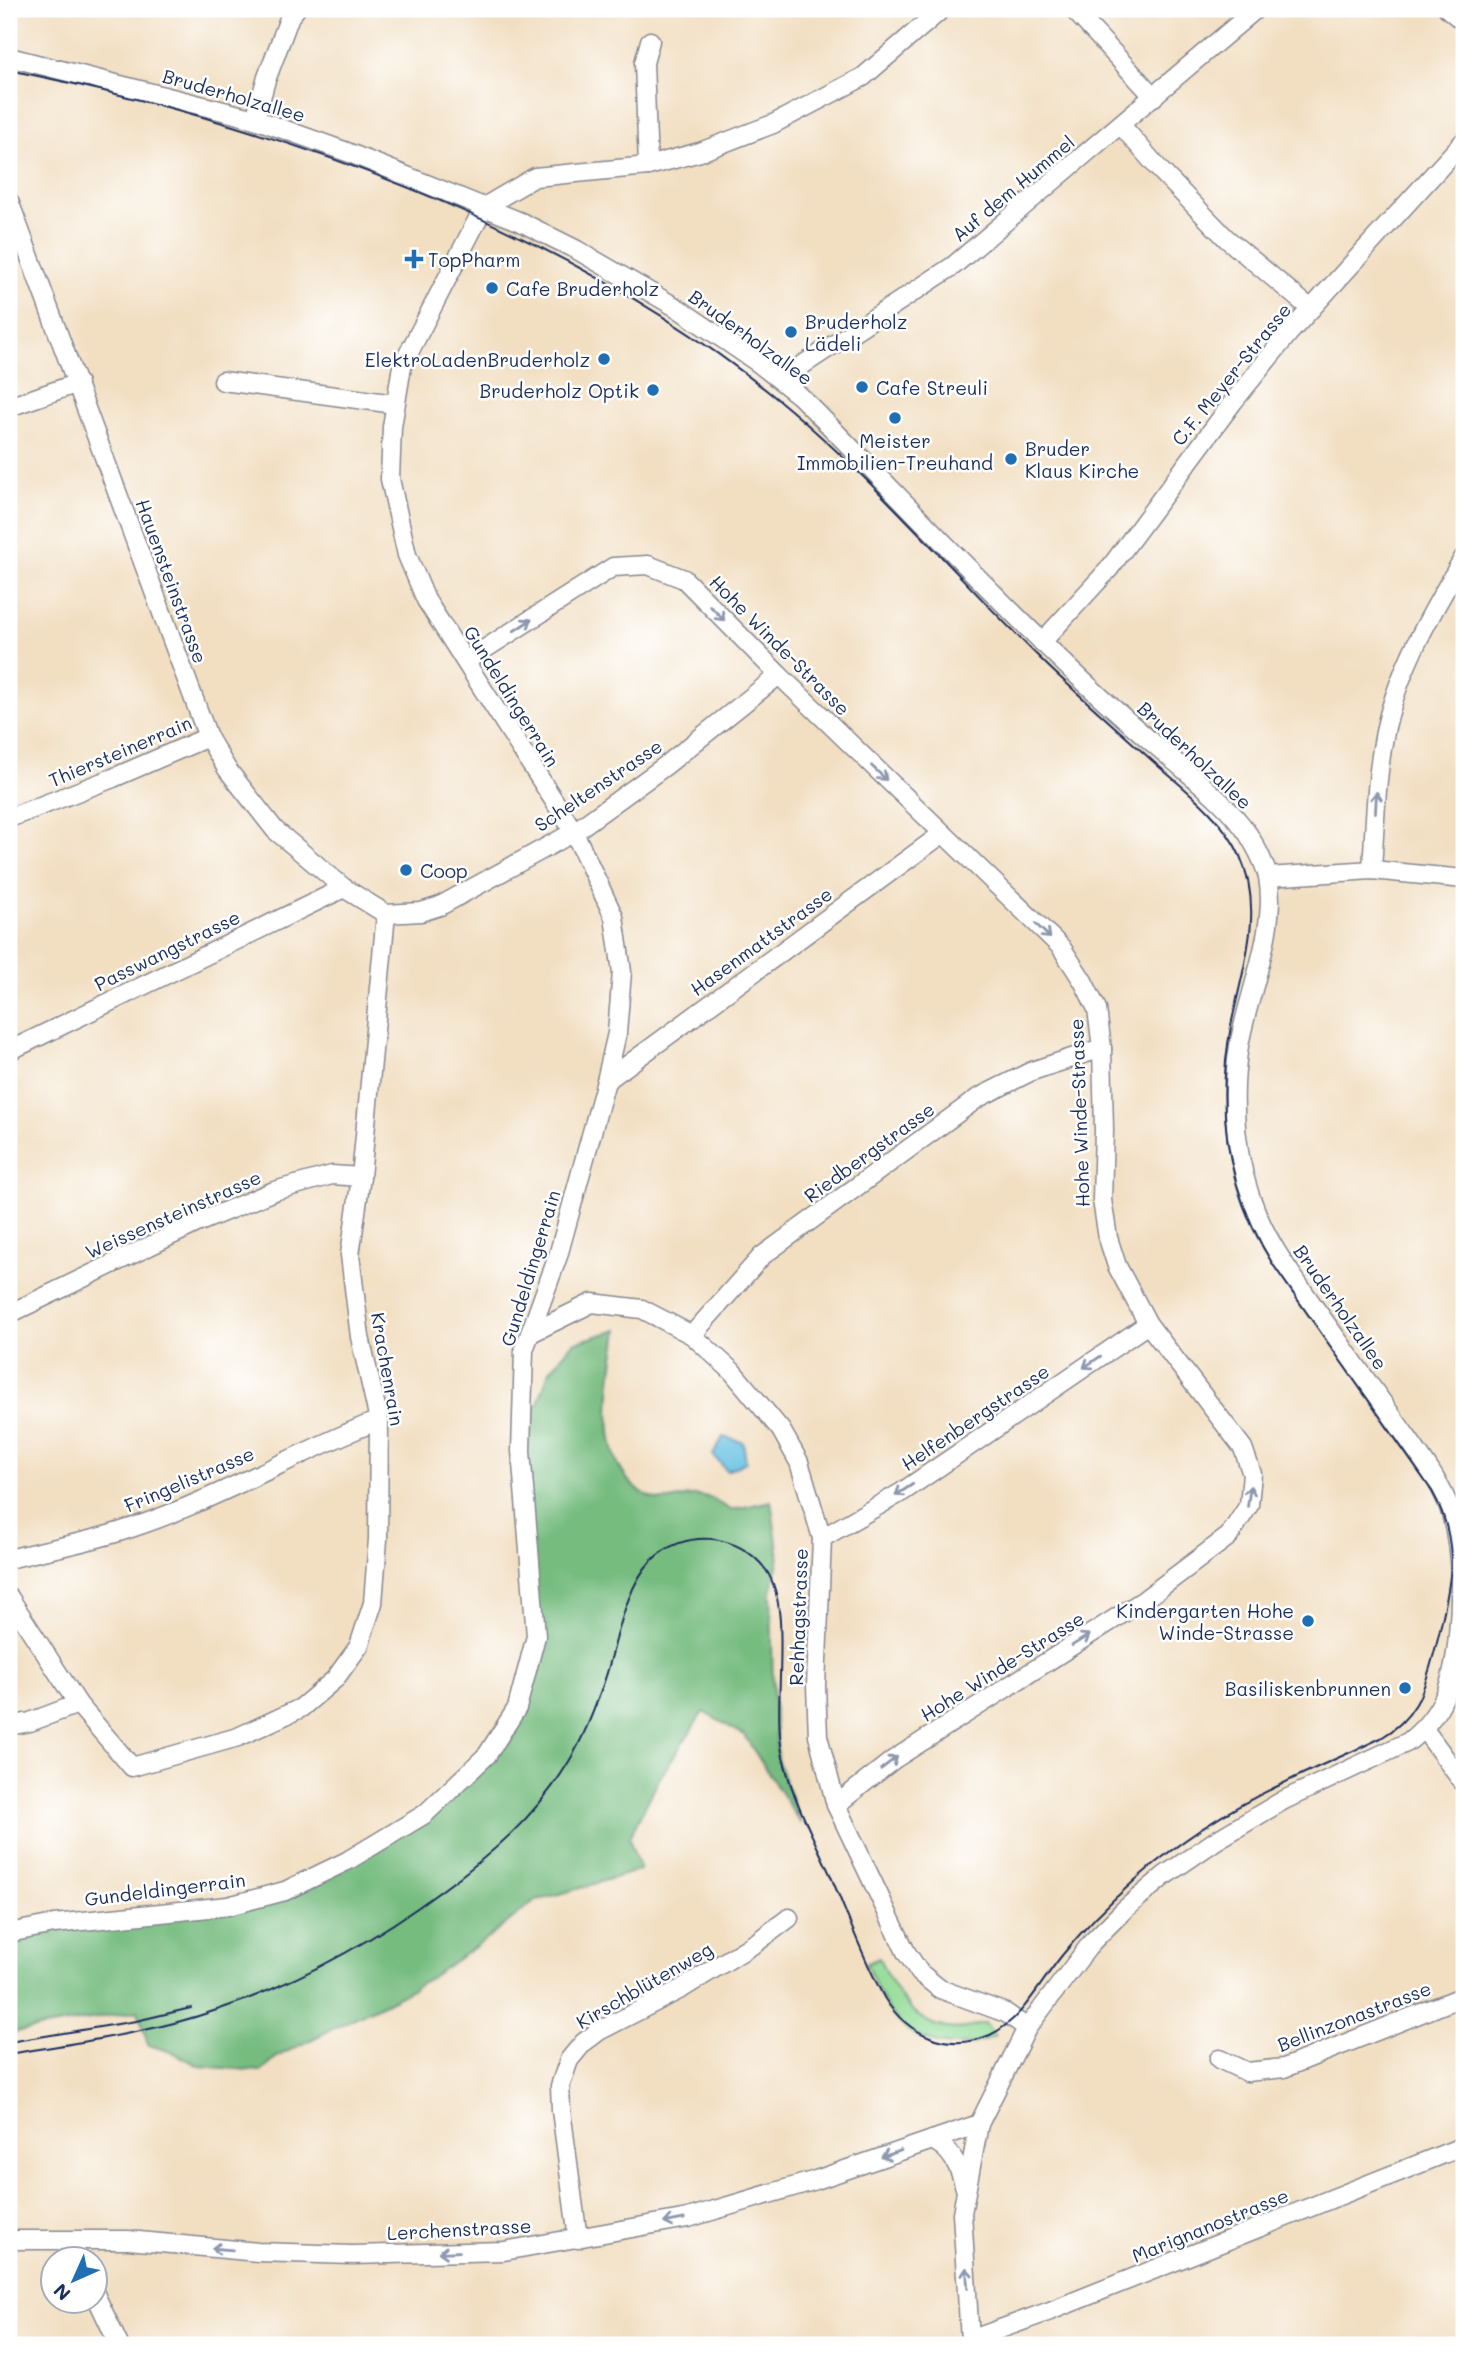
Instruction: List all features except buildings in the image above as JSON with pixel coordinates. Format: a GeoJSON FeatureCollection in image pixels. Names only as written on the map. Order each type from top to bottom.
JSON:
{"type":"FeatureCollection","features":[{"type":"Feature","properties":{"kind":"street"},"geometry":{"type":"LineString","coordinates":[[255,119],[270,67],[290,16],[296,9]]}},
{"type":"Feature","properties":{"kind":"street"},"geometry":{"type":"LineString","coordinates":[[484,207],[534,177],[648,166],[701,152],[773,124],[863,77],[942,9]]}},
{"type":"Feature","properties":{"kind":"street"},"geometry":{"type":"LineString","coordinates":[[1073,9],[1154,97]]}},
{"type":"Feature","properties":{"kind":"street","name":"Auf dem Hummel"},"geometry":{"type":"LineString","coordinates":[[786,383],[801,366],[953,267],[1256,9]]}},
{"type":"Feature","properties":{"kind":"street"},"geometry":{"type":"LineString","coordinates":[[1448,9],[1464,22]]}},
{"type":"Feature","properties":{"kind":"street"},"geometry":{"type":"LineString","coordinates":[[648,166],[645,63],[650,41]]}},
{"type":"Feature","properties":{"kind":"street","name":"Bruderholzallee"},"geometry":{"type":"LineString","coordinates":[[9,57],[255,119],[347,152],[521,222],[577,250],[667,303],[786,383],[1042,642],[1101,698],[1224,805],[1250,837],[1268,877],[1270,897],[1264,945],[1239,1045],[1237,1067],[1237,1138],[1242,1169],[1255,1211],[1274,1250],[1415,1448],[1448,1503],[1460,1557],[1460,1660],[1445,1698],[1424,1729],[1408,1742],[1284,1800],[1215,1841],[1164,1876],[1092,1942],[1027,2028],[979,2124],[966,2191],[962,2213],[969,2343]]}},
{"type":"Feature","properties":{"kind":"street"},"geometry":{"type":"LineString","coordinates":[[1121,125],[1159,169],[1227,239],[1311,309]]}},
{"type":"Feature","properties":{"kind":"street","name":"C.F. Meyer-Strasse"},"geometry":{"type":"LineString","coordinates":[[1042,642],[1109,569],[1233,402],[1311,309],[1464,141]]}},
{"type":"Feature","properties":{"kind":"street","name":"Hauensteinstrasse"},"geometry":{"type":"LineString","coordinates":[[9,201],[208,737],[227,769],[275,830],[344,888],[386,914]]}},
{"type":"Feature","properties":{"kind":"street","name":"Gundeldingerrain"},"geometry":{"type":"LineString","coordinates":[[9,1933],[54,1924],[228,1906],[285,1891],[347,1861],[425,1814],[487,1755],[517,1709],[536,1636],[521,1451],[524,1350],[558,1256],[606,1081],[617,1033],[622,972],[614,918],[574,832],[426,600],[407,555],[390,479],[391,427],[402,366],[484,207]]}},
{"type":"Feature","properties":{"kind":"street"},"geometry":{"type":"LineString","coordinates":[[223,381],[396,404]]}},
{"type":"Feature","properties":{"kind":"street"},"geometry":{"type":"LineString","coordinates":[[9,407],[78,383]]}},
{"type":"Feature","properties":{"kind":"street"},"geometry":{"type":"LineString","coordinates":[[1372,870],[1377,778],[1387,724],[1405,669],[1433,610],[1464,557]]}},
{"type":"Feature","properties":{"kind":"street","name":"Hohe Winde-Strasse"},"geometry":{"type":"LineString","coordinates":[[466,661],[613,567],[648,565],[684,579],[779,675],[1060,947],[1083,981],[1097,1009],[1102,1048],[1102,1200],[1108,1238],[1117,1266],[1149,1324],[1243,1448],[1252,1474],[1249,1505],[1229,1536],[1144,1600],[892,1760],[836,1805]]}},
{"type":"Feature","properties":{"kind":"street","name":"Scheltenstrasse"},"geometry":{"type":"LineString","coordinates":[[386,914],[421,912],[440,906],[574,832],[665,766],[779,675]]}},
{"type":"Feature","properties":{"kind":"street","name":"Thiersteinerrain"},"geometry":{"type":"LineString","coordinates":[[9,818],[113,778],[208,737]]}},
{"type":"Feature","properties":{"kind":"street","name":"Hasenmattstrasse"},"geometry":{"type":"LineString","coordinates":[[606,1081],[942,834]]}},
{"type":"Feature","properties":{"kind":"street"},"geometry":{"type":"LineString","coordinates":[[1268,877],[1372,870],[1464,879]]}},
{"type":"Feature","properties":{"kind":"street","name":"Passwangstrasse"},"geometry":{"type":"LineString","coordinates":[[9,1051],[344,888]]}},
{"type":"Feature","properties":{"kind":"street","name":"Krachenrain"},"geometry":{"type":"LineString","coordinates":[[78,1704],[128,1764],[138,1767],[238,1737],[301,1708],[335,1679],[359,1646],[373,1603],[378,1539],[379,1420],[359,1337],[349,1255],[360,1177],[386,914]]}},
{"type":"Feature","properties":{"kind":"street","name":"Riedbergstrasse"},"geometry":{"type":"LineString","coordinates":[[692,1335],[762,1256],[978,1098],[1032,1071],[1102,1048]]}},
{"type":"Feature","properties":{"kind":"street","name":"Weissensteinstrasse"},"geometry":{"type":"LineString","coordinates":[[9,1314],[197,1223],[274,1191],[332,1175],[360,1177]]}},
{"type":"Feature","properties":{"kind":"street","name":"Rehhagstrasse"},"geometry":{"type":"LineString","coordinates":[[531,1333],[593,1303],[642,1309],[692,1335],[732,1371],[781,1430],[799,1462],[821,1538],[818,1736],[836,1805],[906,1952],[920,1973],[940,1989],[1006,2013],[1027,2028]]}},
{"type":"Feature","properties":{"kind":"street","name":"Helfenbergstrasse"},"geometry":{"type":"LineString","coordinates":[[821,1538],[902,1492],[1149,1324]]}},
{"type":"Feature","properties":{"kind":"street","name":"Fringelistrasse"},"geometry":{"type":"LineString","coordinates":[[9,1559],[129,1529],[204,1499],[326,1441],[379,1420]]}},
{"type":"Feature","properties":{"kind":"street"},"geometry":{"type":"LineString","coordinates":[[9,1597],[78,1704],[30,1722],[9,1726]]}},
{"type":"Feature","properties":{"kind":"street"},"geometry":{"type":"LineString","coordinates":[[1424,1729],[1464,1784]]}},
{"type":"Feature","properties":{"kind":"street","name":"Kirschblütenweg"},"geometry":{"type":"LineString","coordinates":[[579,2239],[561,2110],[561,2086],[569,2060],[583,2043],[599,2031],[681,1989],[757,1942],[789,1918]]}},
{"type":"Feature","properties":{"kind":"street","name":"Bellinzonastrasse"},"geometry":{"type":"LineString","coordinates":[[1219,2059],[1247,2072],[1284,2068],[1464,1996]]}},
{"type":"Feature","properties":{"kind":"street","name":"Lerchenstrasse"},"geometry":{"type":"LineString","coordinates":[[9,2240],[128,2240],[258,2252],[352,2255],[504,2251],[688,2218],[816,2180],[979,2124]]}},
{"type":"Feature","properties":{"kind":"street"},"geometry":{"type":"LineString","coordinates":[[932,2140],[947,2149],[954,2159],[966,2191]]}},
{"type":"Feature","properties":{"kind":"street","name":"Marignanostrasse"},"geometry":{"type":"LineString","coordinates":[[969,2343],[1464,2147]]}},
{"type":"Feature","properties":{"kind":"street"},"geometry":{"type":"LineString","coordinates":[[71,2242],[73,2246]]}},
{"type":"Feature","properties":{"kind":"street"},"geometry":{"type":"LineString","coordinates":[[105,2316],[119,2345]]}},
{"type":"Feature","properties":{"kind":"green space"},"geometry":{"type":"Polygon","coordinates":[[[618,1330],[609,1400],[610,1425],[613,1449],[621,1470],[634,1487],[660,1500],[697,1495],[706,1497],[731,1510],[771,1501],[779,1557],[771,1593],[778,1762],[801,1824],[744,1735],[703,1712],[659,1779],[629,1838],[640,1870],[533,1902],[436,1974],[401,1995],[278,2056],[261,2071],[199,2066],[175,2053],[148,2045],[138,2011],[9,2033],[9,1933],[285,1891],[425,1814],[517,1708],[536,1636],[521,1451],[549,1372],[573,1343],[618,1330]]]}},
{"type":"Feature","properties":{"kind":"green space"},"geometry":{"type":"Polygon","coordinates":[[[879,1958],[896,1991],[918,2016],[947,2028],[965,2028],[985,2023],[995,2036],[953,2045],[925,2039],[912,2033],[887,2007],[866,1964],[879,1958]]]}},
{"type":"Feature","properties":{"kind":"water"},"geometry":{"type":"Polygon","coordinates":[[[723,1437],[743,1442],[746,1462],[727,1471],[713,1455],[723,1437]]]}},
{"type":"Feature","properties":{"kind":"tram line"},"geometry":{"type":"LineString","coordinates":[[9,70],[213,120],[315,153],[416,191],[514,234],[608,284],[698,340],[781,402],[817,433],[885,498],[1049,667],[1214,817],[1240,856],[1251,899],[1249,941],[1231,1026],[1224,1089],[1225,1120],[1236,1180],[1258,1238],[1274,1266],[1432,1491],[1446,1523],[1451,1558],[1448,1590],[1433,1655],[1422,1692],[1405,1719],[1381,1738],[1241,1805],[1168,1853],[1098,1915],[1064,1953],[1022,2009],[1002,2028],[990,2035],[960,2042],[931,2037],[905,2022],[885,1999],[803,1816],[787,1772],[780,1735],[781,1633],[774,1587],[766,1570],[741,1548],[726,1542],[695,1539],[664,1550],[642,1572],[628,1600],[594,1710],[580,1742],[555,1782],[511,1833],[441,1891],[347,1952],[314,1970],[245,2000],[154,2028],[9,2054]]}},
{"type":"Feature","properties":{"kind":"tram line"},"geometry":{"type":"LineString","coordinates":[[9,2042],[136,2021],[191,2008]]}},
{"type":"Feature","properties":{"kind":"place","name":"TopPharm"},"geometry":{"type":"Point","coordinates":[414,259]}},
{"type":"Feature","properties":{"kind":"place","name":"Cafe Bruderholz"},"geometry":{"type":"Point","coordinates":[492,288]}},
{"type":"Feature","properties":{"kind":"place","name":"Bruderholz Lädeli"},"geometry":{"type":"Point","coordinates":[791,332]}},
{"type":"Feature","properties":{"kind":"place","name":"ElektroLadenBruderholz"},"geometry":{"type":"Point","coordinates":[604,359]}},
{"type":"Feature","properties":{"kind":"place","name":"Cafe Streuli"},"geometry":{"type":"Point","coordinates":[862,387]}},
{"type":"Feature","properties":{"kind":"place","name":"Bruderholz Optik"},"geometry":{"type":"Point","coordinates":[653,390]}},
{"type":"Feature","properties":{"kind":"place","name":"Meister Immobilien-Treuhand"},"geometry":{"type":"Point","coordinates":[895,418]}},
{"type":"Feature","properties":{"kind":"place","name":"Bruder Klaus Kirche"},"geometry":{"type":"Point","coordinates":[1011,459]}},
{"type":"Feature","properties":{"kind":"place","name":"Coop"},"geometry":{"type":"Point","coordinates":[406,870]}},
{"type":"Feature","properties":{"kind":"place","name":"Kindergarten Hohe Winde-Strasse"},"geometry":{"type":"Point","coordinates":[1308,1621]}},
{"type":"Feature","properties":{"kind":"place","name":"Basiliskenbrunnen"},"geometry":{"type":"Point","coordinates":[1405,1688]}}]}
